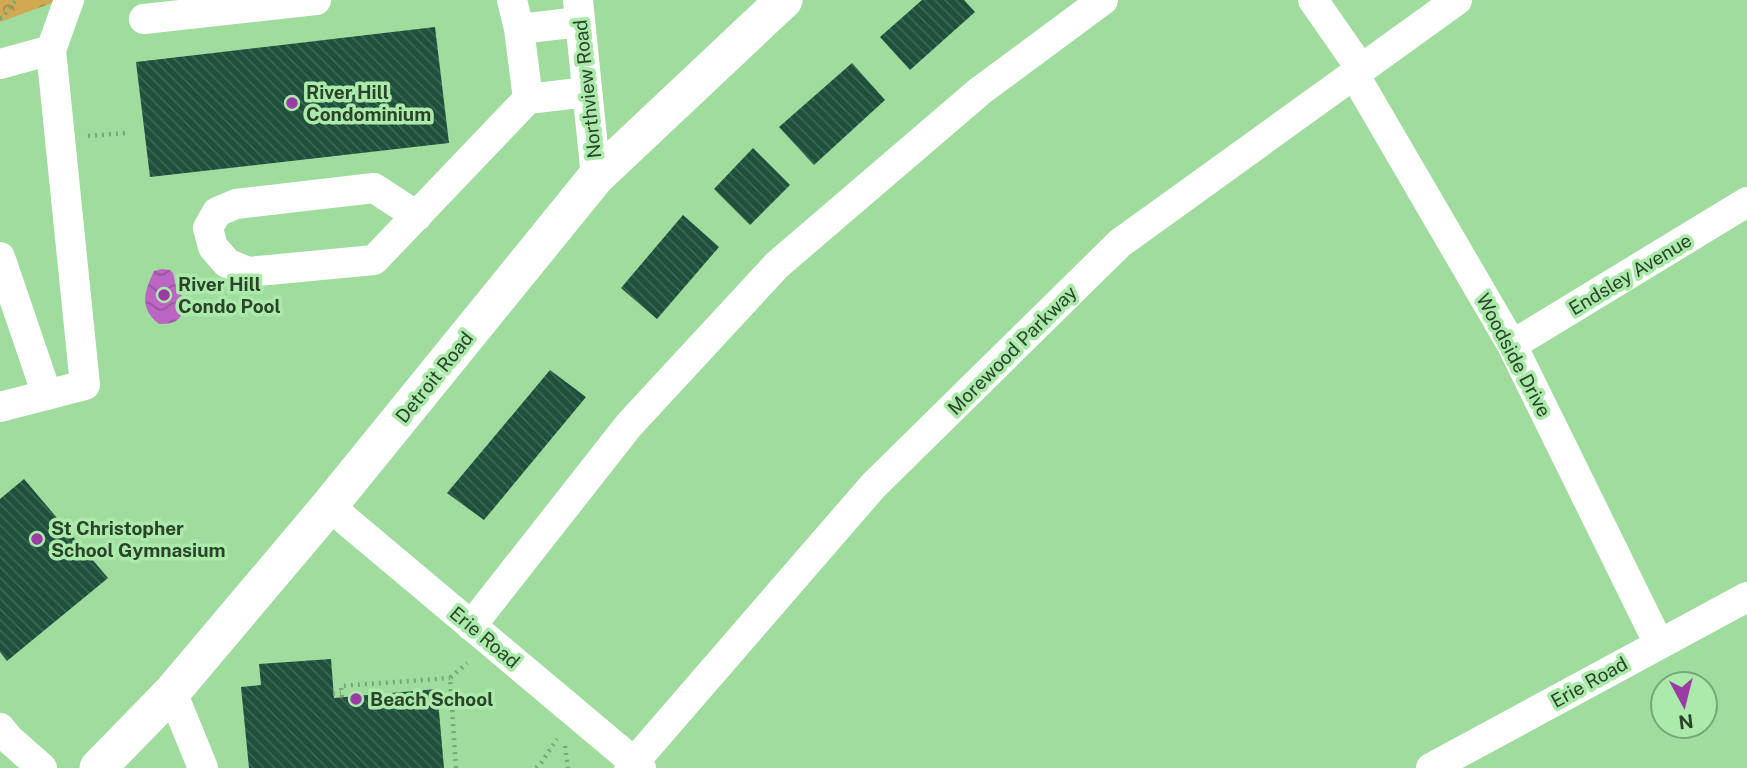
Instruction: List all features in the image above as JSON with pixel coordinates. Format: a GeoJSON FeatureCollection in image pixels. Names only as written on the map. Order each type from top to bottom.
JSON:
{"type":"FeatureCollection","features":[{"type":"Feature","properties":{"kind":"main road","name":"Detroit Road"},"geometry":{"type":"LineString","coordinates":[[97,768],[172,692],[329,506],[596,177],[784,0]]}},
{"type":"Feature","properties":{"kind":"street"},"geometry":{"type":"LineString","coordinates":[[0,407],[85,386],[51,50],[69,0]]}},
{"type":"Feature","properties":{"kind":"street"},"geometry":{"type":"LineString","coordinates":[[144,19],[316,0]]}},
{"type":"Feature","properties":{"kind":"street"},"geometry":{"type":"LineString","coordinates":[[512,0],[519,29],[528,99]]}},
{"type":"Feature","properties":{"kind":"street"},"geometry":{"type":"LineString","coordinates":[[471,626],[629,425],[777,265],[980,91],[1103,0]]}},
{"type":"Feature","properties":{"kind":"street","name":"Woodside Drive"},"geometry":{"type":"LineString","coordinates":[[1313,0],[1358,71],[1512,345],[1659,644]]}},
{"type":"Feature","properties":{"kind":"street","name":"Morewood Parkway"},"geometry":{"type":"LineString","coordinates":[[634,766],[873,486],[1119,243],[1457,0]]}},
{"type":"Feature","properties":{"kind":"street"},"geometry":{"type":"LineString","coordinates":[[519,29],[579,11]]}},
{"type":"Feature","properties":{"kind":"street","name":"Northview Road"},"geometry":{"type":"LineString","coordinates":[[579,11],[596,177]]}},
{"type":"Feature","properties":{"kind":"street"},"geometry":{"type":"LineString","coordinates":[[0,64],[51,50]]}},
{"type":"Feature","properties":{"kind":"street"},"geometry":{"type":"LineString","coordinates":[[417,216],[373,188],[236,204],[217,212],[208,228],[213,247],[227,263],[248,272],[374,260],[417,216],[528,99],[587,92]]}},
{"type":"Feature","properties":{"kind":"street","name":"Endsley Avenue"},"geometry":{"type":"LineString","coordinates":[[1512,345],[1747,202]]}},
{"type":"Feature","properties":{"kind":"street"},"geometry":{"type":"LineString","coordinates":[[0,257],[47,395]]}},
{"type":"Feature","properties":{"kind":"street","name":"Erie Road"},"geometry":{"type":"LineString","coordinates":[[329,506],[634,766]]}},
{"type":"Feature","properties":{"kind":"street","name":"Erie Road"},"geometry":{"type":"LineString","coordinates":[[1431,768],[1747,597]]}},
{"type":"Feature","properties":{"kind":"street"},"geometry":{"type":"LineString","coordinates":[[172,692],[203,768]]}},
{"type":"Feature","properties":{"kind":"street"},"geometry":{"type":"LineString","coordinates":[[0,728],[31,765]]}},
{"type":"Feature","properties":{"kind":"path"},"geometry":{"type":"LineString","coordinates":[[0,18],[16,0]]}},
{"type":"Feature","properties":{"kind":"path"},"geometry":{"type":"LineString","coordinates":[[60,139],[126,133]]}},
{"type":"Feature","properties":{"kind":"path"},"geometry":{"type":"LineString","coordinates":[[334,694],[342,695],[341,686],[450,678],[467,663]]}},
{"type":"Feature","properties":{"kind":"path"},"geometry":{"type":"LineString","coordinates":[[450,678],[456,768]]}},
{"type":"Feature","properties":{"kind":"path"},"geometry":{"type":"LineString","coordinates":[[536,768],[557,739]]}},
{"type":"Feature","properties":{"kind":"path"},"geometry":{"type":"LineString","coordinates":[[565,746],[568,768]]}},
{"type":"Feature","properties":{"kind":"green space"},"geometry":{"type":"Polygon","coordinates":[[[0,0],[54,0],[0,22],[0,0]]]}},
{"type":"Feature","properties":{"kind":"water","name":"River Hill Condo Pool"},"geometry":{"type":"Polygon","coordinates":[[[162,269],[173,273],[176,287],[186,305],[177,320],[159,324],[148,312],[145,299],[154,271],[162,269]]]}},
{"type":"Feature","properties":{"kind":"building"},"geometry":{"type":"Polygon","coordinates":[[[922,0],[964,0],[975,12],[910,70],[880,37],[922,0]]]}},
{"type":"Feature","properties":{"kind":"building","name":"River Hill Condominium"},"geometry":{"type":"Polygon","coordinates":[[[435,27],[449,143],[150,177],[136,62],[435,27]]]}},
{"type":"Feature","properties":{"kind":"building"},"geometry":{"type":"Polygon","coordinates":[[[852,63],[885,100],[814,165],[779,127],[852,63]]]}},
{"type":"Feature","properties":{"kind":"building"},"geometry":{"type":"Polygon","coordinates":[[[753,148],[790,185],[750,225],[714,189],[753,148]]]}},
{"type":"Feature","properties":{"kind":"building"},"geometry":{"type":"Polygon","coordinates":[[[683,215],[719,247],[657,319],[621,288],[683,215]]]}},
{"type":"Feature","properties":{"kind":"building"},"geometry":{"type":"Polygon","coordinates":[[[550,370],[586,397],[484,520],[447,493],[550,370]]]}},
{"type":"Feature","properties":{"kind":"building","name":"St Christopher School Gymnasium"},"geometry":{"type":"Polygon","coordinates":[[[24,479],[108,578],[7,661],[0,652],[0,499],[24,479]]]}},
{"type":"Feature","properties":{"kind":"building","name":"Beach School"},"geometry":{"type":"Polygon","coordinates":[[[331,659],[334,698],[437,689],[444,768],[249,768],[241,687],[261,685],[259,664],[331,659]]]}},
{"type":"Feature","properties":{"kind":"place","name":"River Hill Condominium"},"geometry":{"type":"Point","coordinates":[292,103]}},
{"type":"Feature","properties":{"kind":"place","name":"River Hill Condo Pool"},"geometry":{"type":"Point","coordinates":[164,295]}},
{"type":"Feature","properties":{"kind":"place","name":"St Christopher School Gymnasium"},"geometry":{"type":"Point","coordinates":[37,539]}},
{"type":"Feature","properties":{"kind":"place","name":"Beach School"},"geometry":{"type":"Point","coordinates":[356,699]}}]}
